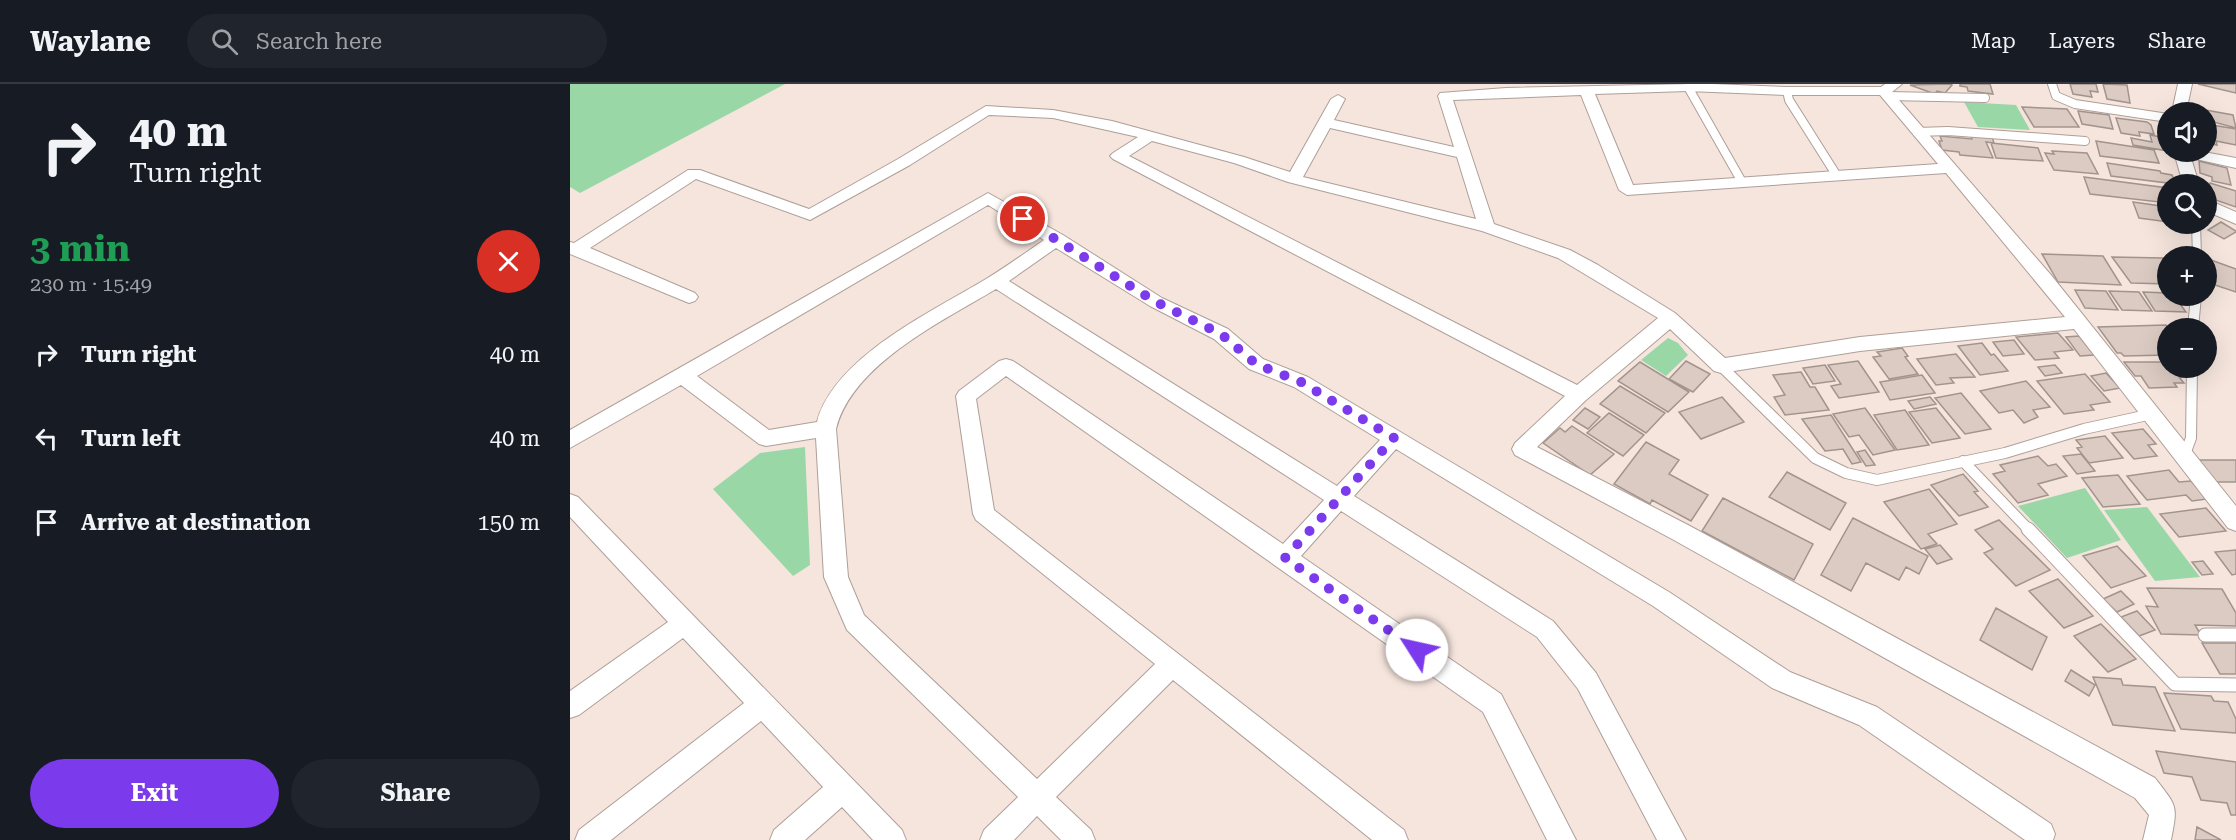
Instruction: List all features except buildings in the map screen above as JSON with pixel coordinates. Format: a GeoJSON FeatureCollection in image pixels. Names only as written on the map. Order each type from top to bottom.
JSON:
{"type":"FeatureCollection","features":[{"type":"Feature","properties":{"kind":"street"},"geometry":{"type":"LineString","coordinates":[[2181,102],[2185,84]]}},
{"type":"Feature","properties":{"kind":"street"},"geometry":{"type":"LineString","coordinates":[[1487,227],[1445,96],[1518,91],[1587,92],[1688,87]]}},
{"type":"Feature","properties":{"kind":"street"},"geometry":{"type":"LineString","coordinates":[[1787,91],[1811,87],[1886,89],[1917,132],[2045,279],[2236,522]]}},
{"type":"Feature","properties":{"kind":"street"},"geometry":{"type":"LineString","coordinates":[[1587,92],[1627,190],[1950,168]]}},
{"type":"Feature","properties":{"kind":"street"},"geometry":{"type":"LineString","coordinates":[[1294,179],[1338,99]]}},
{"type":"Feature","properties":{"kind":"street"},"geometry":{"type":"LineString","coordinates":[[573,248],[694,173],[810,215],[904,162],[986,110],[1053,114],[1112,125],[1239,159],[1294,179],[1487,227],[1564,254],[1592,268],[1670,317],[1721,366],[1860,345],[2078,322]]}},
{"type":"Feature","properties":{"kind":"street"},"geometry":{"type":"LineString","coordinates":[[1325,123],[1464,154]]}},
{"type":"Feature","properties":{"kind":"street"},"geometry":{"type":"LineString","coordinates":[[1149,136],[1118,156],[1579,396]]}},
{"type":"Feature","properties":{"kind":"street"},"geometry":{"type":"LineString","coordinates":[[2217,159],[2236,163]]}},
{"type":"Feature","properties":{"kind":"street"},"geometry":{"type":"LineString","coordinates":[[570,440],[988,198],[1156,302],[1221,334],[1256,364],[1301,382],[1661,599],[1781,680],[1868,716],[2041,834],[2040,840]]}},
{"type":"Feature","properties":{"kind":"street"},"geometry":{"type":"LineString","coordinates":[[2217,210],[2236,219]]}},
{"type":"Feature","properties":{"kind":"street"},"geometry":{"type":"LineString","coordinates":[[1057,239],[996,281],[895,342],[860,372],[833,407],[826,429],[836,578],[855,622],[1081,840]]}},
{"type":"Feature","properties":{"kind":"street"},"geometry":{"type":"LineString","coordinates":[[573,248],[688,297]]}},
{"type":"Feature","properties":{"kind":"street"},"geometry":{"type":"LineString","coordinates":[[996,281],[1545,629],[1587,681],[1672,840]]}},
{"type":"Feature","properties":{"kind":"street"},"geometry":{"type":"LineString","coordinates":[[1670,317],[1522,449],[1701,544],[2145,788],[2163,812],[2157,840]]}},
{"type":"Feature","properties":{"kind":"street"},"geometry":{"type":"LineString","coordinates":[[1394,840],[984,513],[966,396],[1006,366],[1492,703],[1562,840]]}},
{"type":"Feature","properties":{"kind":"street"},"geometry":{"type":"LineString","coordinates":[[682,375],[766,438],[826,429]]}},
{"type":"Feature","properties":{"kind":"street"},"geometry":{"type":"LineString","coordinates":[[1285,558],[1394,438]]}},
{"type":"Feature","properties":{"kind":"street"},"geometry":{"type":"LineString","coordinates":[[570,503],[892,840]]}},
{"type":"Feature","properties":{"kind":"street"},"geometry":{"type":"LineString","coordinates":[[570,706],[685,623]]}},
{"type":"Feature","properties":{"kind":"street"},"geometry":{"type":"LineString","coordinates":[[994,840],[1173,663]]}},
{"type":"Feature","properties":{"kind":"street"},"geometry":{"type":"LineString","coordinates":[[589,840],[762,704]]}},
{"type":"Feature","properties":{"kind":"street"},"geometry":{"type":"LineString","coordinates":[[784,840],[843,788]]}},
{"type":"Feature","properties":{"kind":"lane"},"geometry":{"type":"LineString","coordinates":[[2052,84],[2056,96],[2075,104],[2157,116]]}},
{"type":"Feature","properties":{"kind":"lane"},"geometry":{"type":"LineString","coordinates":[[1688,87],[1787,91],[1789,100],[1837,176]]}},
{"type":"Feature","properties":{"kind":"lane"},"geometry":{"type":"LineString","coordinates":[[1688,87],[1742,182]]}},
{"type":"Feature","properties":{"kind":"lane"},"geometry":{"type":"LineString","coordinates":[[1886,89],[1975,99],[1985,98]]}},
{"type":"Feature","properties":{"kind":"lane"},"geometry":{"type":"LineString","coordinates":[[1917,132],[1948,131],[2085,141]]}},
{"type":"Feature","properties":{"kind":"lane"},"geometry":{"type":"LineString","coordinates":[[1721,366],[1815,458],[1845,473],[1877,480],[2005,453],[2084,429],[2152,414]]}},
{"type":"Feature","properties":{"kind":"lane"},"geometry":{"type":"LineString","coordinates":[[2184,457],[2191,438],[2192,378]]}},
{"type":"Feature","properties":{"kind":"lane"},"geometry":{"type":"LineString","coordinates":[[1963,461],[2175,684],[2236,685]]}},
{"type":"Feature","properties":{"kind":"lane"},"geometry":{"type":"LineString","coordinates":[[2205,635],[2236,634]]}},
{"type":"Feature","properties":{"kind":"green space"},"geometry":{"type":"Polygon","coordinates":[[[570,84],[785,84],[580,193],[570,187],[570,84]]]}},
{"type":"Feature","properties":{"kind":"green space"},"geometry":{"type":"Polygon","coordinates":[[[1964,102],[2016,105],[2030,130],[1978,127],[1964,102]]]}},
{"type":"Feature","properties":{"kind":"green space"},"geometry":{"type":"Polygon","coordinates":[[[1668,338],[1678,343],[1688,355],[1666,376],[1641,360],[1668,338]]]}},
{"type":"Feature","properties":{"kind":"green space"},"geometry":{"type":"Polygon","coordinates":[[[805,447],[810,565],[793,576],[713,489],[760,453],[805,447]]]}},
{"type":"Feature","properties":{"kind":"green space"},"geometry":{"type":"Polygon","coordinates":[[[2085,488],[2121,540],[2067,558],[2018,506],[2085,488]]]}},
{"type":"Feature","properties":{"kind":"green space"},"geometry":{"type":"Polygon","coordinates":[[[2147,507],[2200,577],[2155,581],[2104,510],[2147,507]]]}},
{"type":"Feature","properties":{"kind":"route"},"geometry":{"type":"LineString","coordinates":[[1023,219],[1121,278],[1156,302],[1221,334],[1256,364],[1301,382],[1394,438],[1285,558],[1417,650]]}}]}
